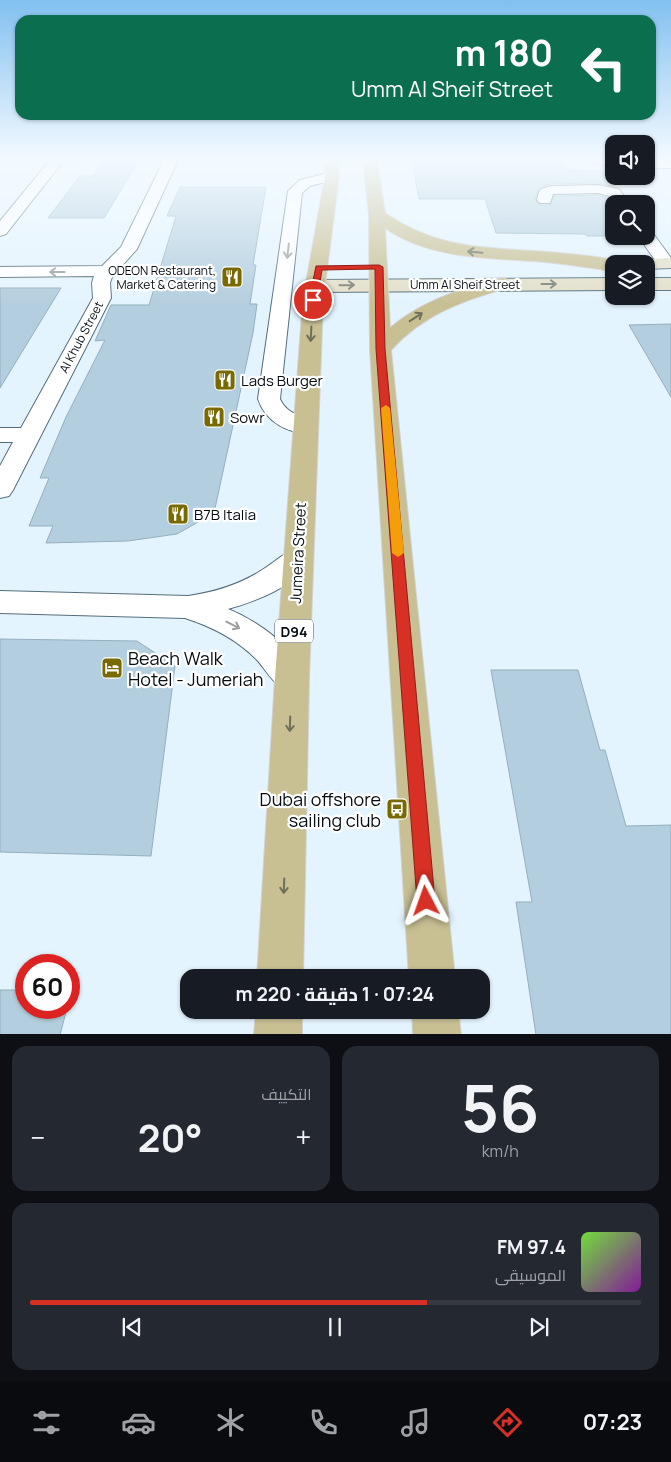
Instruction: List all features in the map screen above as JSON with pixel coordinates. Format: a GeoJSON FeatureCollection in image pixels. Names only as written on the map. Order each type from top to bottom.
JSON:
{"type":"FeatureCollection","features":[{"type":"Feature","properties":{"kind":"main road","name":"Jumeira Street"},"geometry":{"type":"LineString","coordinates":[[280,969],[292,678],[305,426],[323,274],[329,208]]}},
{"type":"Feature","properties":{"kind":"main road"},"geometry":{"type":"LineString","coordinates":[[376,208],[373,273],[431,969]]}},
{"type":"Feature","properties":{"kind":"main road"},"geometry":{"type":"LineString","coordinates":[[377,215],[404,234],[417,240],[449,248],[561,258],[605,270]]}},
{"type":"Feature","properties":{"kind":"main road"},"geometry":{"type":"LineString","coordinates":[[655,264],[668,263]]}},
{"type":"Feature","properties":{"kind":"main road","name":"Umm Al Sheif Street"},"geometry":{"type":"LineString","coordinates":[[373,273],[398,267]]}},
{"type":"Feature","properties":{"kind":"main road","name":"Umm Al Sheif Street"},"geometry":{"type":"LineString","coordinates":[[456,267],[605,272]]}},
{"type":"Feature","properties":{"kind":"main road","name":"Umm Al Sheif Street"},"geometry":{"type":"LineString","coordinates":[[323,274],[373,273],[501,284],[605,273]]}},
{"type":"Feature","properties":{"kind":"main road"},"geometry":{"type":"LineString","coordinates":[[380,349],[396,331],[417,316],[441,303],[470,292],[501,284]]}},
{"type":"Feature","properties":{"kind":"main road"},"geometry":{"type":"LineString","coordinates":[[655,284],[671,284]]}},
{"type":"Feature","properties":{"kind":"main road"},"geometry":{"type":"LineString","coordinates":[[278,1034],[279,1019]]}},
{"type":"Feature","properties":{"kind":"main road"},"geometry":{"type":"LineString","coordinates":[[436,1019],[437,1034]]}},
{"type":"Feature","properties":{"kind":"street"},"geometry":{"type":"LineString","coordinates":[[0,232],[19,208]]}},
{"type":"Feature","properties":{"kind":"street"},"geometry":{"type":"LineString","coordinates":[[0,272],[106,271],[128,249],[148,208]]}},
{"type":"Feature","properties":{"kind":"street"},"geometry":{"type":"LineString","coordinates":[[293,208],[269,399],[271,407],[278,415],[290,422],[305,426]]}},
{"type":"Feature","properties":{"kind":"street"},"geometry":{"type":"LineString","coordinates":[[653,245],[668,263]]}},
{"type":"Feature","properties":{"kind":"street","name":"Al Khub Street"},"geometry":{"type":"LineString","coordinates":[[0,490],[102,298],[101,283],[106,271]]}},
{"type":"Feature","properties":{"kind":"street"},"geometry":{"type":"LineString","coordinates":[[0,435],[29,435]]}},
{"type":"Feature","properties":{"kind":"street"},"geometry":{"type":"LineString","coordinates":[[0,602],[188,607],[235,597],[260,586],[281,573],[298,558]]}},
{"type":"Feature","properties":{"kind":"street"},"geometry":{"type":"LineString","coordinates":[[188,607],[213,615],[237,626],[258,640],[292,678]]}},
{"type":"Feature","properties":{"kind":"building"},"geometry":{"type":"Polygon","coordinates":[[[55,208],[110,208],[104,218],[48,218],[55,208]]]}},
{"type":"Feature","properties":{"kind":"building"},"geometry":{"type":"Polygon","coordinates":[[[170,208],[262,208],[253,265],[256,265],[250,304],[257,304],[253,333],[214,513],[177,534],[128,541],[46,543],[53,526],[29,526],[49,478],[40,478],[66,417],[105,340],[95,341],[111,305],[149,305],[176,216],[167,216],[170,208]]]}},
{"type":"Feature","properties":{"kind":"building"},"geometry":{"type":"Polygon","coordinates":[[[488,208],[605,208],[605,236],[587,236],[585,234],[496,233],[488,208]]]}},
{"type":"Feature","properties":{"kind":"building"},"geometry":{"type":"Polygon","coordinates":[[[0,288],[61,288],[0,388],[0,288]]]}},
{"type":"Feature","properties":{"kind":"building"},"geometry":{"type":"Polygon","coordinates":[[[671,324],[671,397],[629,325],[671,324]]]}},
{"type":"Feature","properties":{"kind":"building"},"geometry":{"type":"Polygon","coordinates":[[[0,639],[137,641],[175,666],[151,856],[0,852],[0,639]]]}},
{"type":"Feature","properties":{"kind":"building"},"geometry":{"type":"Polygon","coordinates":[[[491,670],[578,670],[600,750],[605,750],[626,826],[671,825],[671,1034],[536,1034],[516,902],[532,902],[491,670]]]}},
{"type":"Feature","properties":{"kind":"building"},"geometry":{"type":"Polygon","coordinates":[[[0,990],[15,990],[15,1019],[64,1019],[60,1034],[0,1034],[0,990]]]}},
{"type":"Feature","properties":{"kind":"slow traffic"},"geometry":{"type":"LineString","coordinates":[[386,408],[398,553]]}},
{"type":"Feature","properties":{"kind":"place","name":"ODEON Restaurant, Market & Catering"},"geometry":{"type":"Point","coordinates":[232,277]}},
{"type":"Feature","properties":{"kind":"place","name":"Lads Burger"},"geometry":{"type":"Point","coordinates":[225,380]}},
{"type":"Feature","properties":{"kind":"place","name":"Sowr"},"geometry":{"type":"Point","coordinates":[214,417]}},
{"type":"Feature","properties":{"kind":"place","name":"B7B Italia"},"geometry":{"type":"Point","coordinates":[178,514]}},
{"type":"Feature","properties":{"kind":"place","name":"Beach Walk Hotel - Jumeriah"},"geometry":{"type":"Point","coordinates":[112,668]}},
{"type":"Feature","properties":{"kind":"place","name":"Dubai offshore sailing club"},"geometry":{"type":"Point","coordinates":[397,809]}},
{"type":"Feature","properties":{"kind":"route"},"geometry":{"type":"LineString","coordinates":[[313,300],[318,268],[379,267],[380,349],[407,652],[426,901]]}}]}
